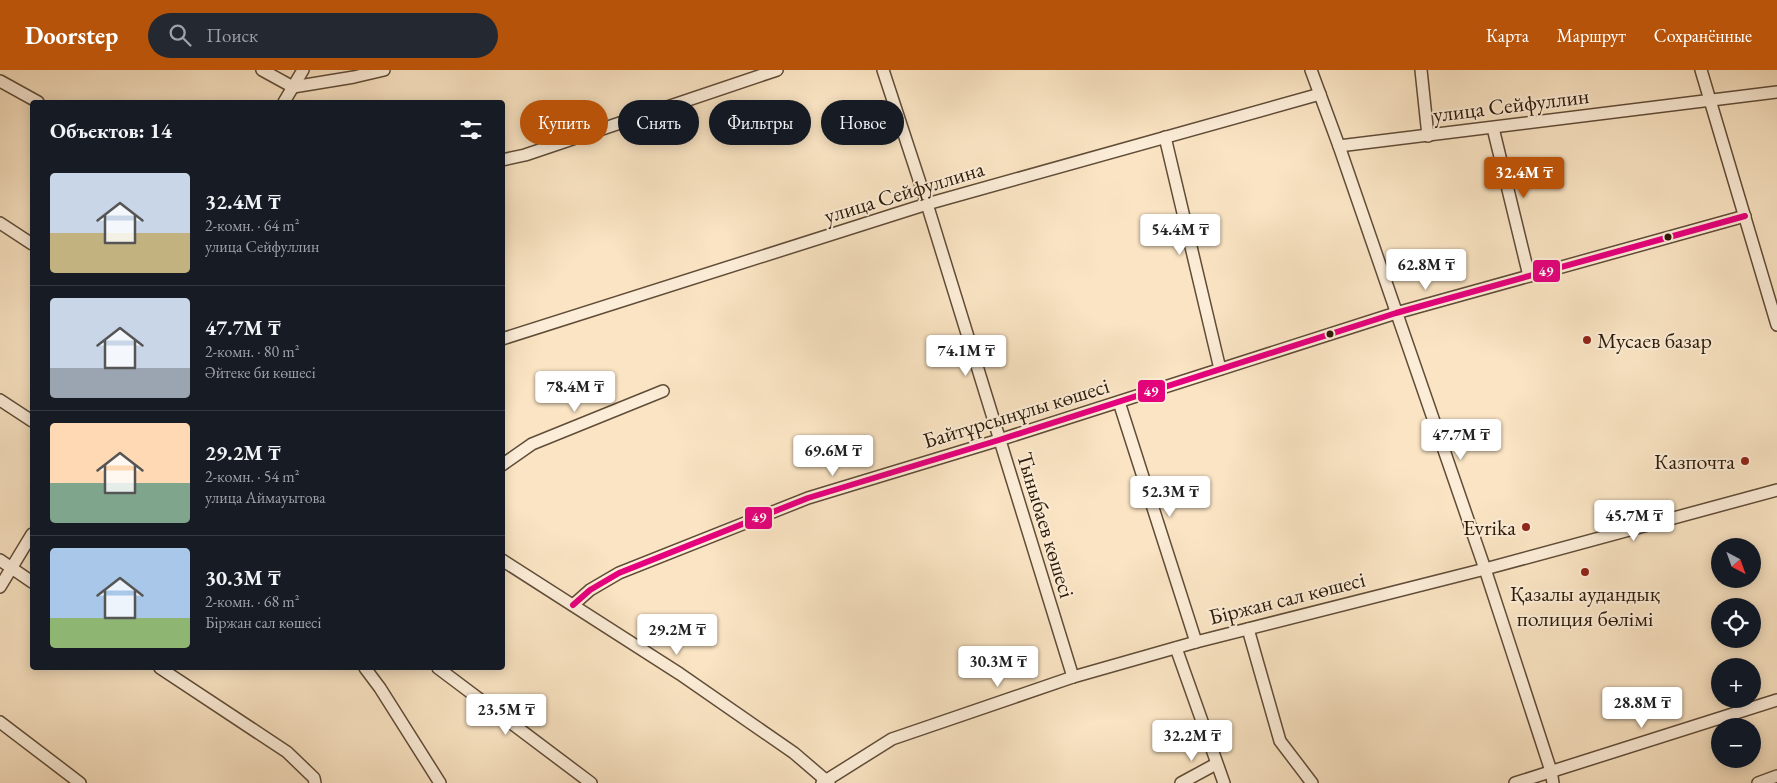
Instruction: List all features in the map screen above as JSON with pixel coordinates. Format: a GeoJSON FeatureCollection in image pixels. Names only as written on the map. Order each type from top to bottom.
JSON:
{"type":"FeatureCollection","features":[{"type":"Feature","properties":{"kind":"street"},"geometry":{"type":"LineString","coordinates":[[262,70],[293,87],[384,70]]}},
{"type":"Feature","properties":{"kind":"street"},"geometry":{"type":"LineString","coordinates":[[285,100],[303,70]]}},
{"type":"Feature","properties":{"kind":"street"},"geometry":{"type":"LineString","coordinates":[[505,159],[525,155],[777,70]]}},
{"type":"Feature","properties":{"kind":"street","name":"Тыныбаев көшесі"},"geometry":{"type":"LineString","coordinates":[[883,70],[1073,677]]}},
{"type":"Feature","properties":{"kind":"street"},"geometry":{"type":"LineString","coordinates":[[1310,70],[1340,146],[1485,569],[1551,770],[1553,783]]}},
{"type":"Feature","properties":{"kind":"street"},"geometry":{"type":"LineString","coordinates":[[1421,70],[1428,136]]}},
{"type":"Feature","properties":{"kind":"street"},"geometry":{"type":"LineString","coordinates":[[1701,70],[1777,325]]}},
{"type":"Feature","properties":{"kind":"street"},"geometry":{"type":"LineString","coordinates":[[0,81],[34,100]]}},
{"type":"Feature","properties":{"kind":"street","name":"улица Сейфуллин"},"geometry":{"type":"LineString","coordinates":[[1340,146],[1777,92]]}},
{"type":"Feature","properties":{"kind":"street","name":"улица Сейфуллина"},"geometry":{"type":"LineString","coordinates":[[505,338],[926,204],[1320,94]]}},
{"type":"Feature","properties":{"kind":"street"},"geometry":{"type":"LineString","coordinates":[[1493,128],[1529,276]]}},
{"type":"Feature","properties":{"kind":"street"},"geometry":{"type":"LineString","coordinates":[[1165,137],[1220,369]]}},
{"type":"Feature","properties":{"kind":"street","name":"Байтұрсынұлы көшесі"},"geometry":{"type":"LineString","coordinates":[[573,605],[590,590],[619,573],[808,498],[999,440],[1396,313],[1745,216]]}},
{"type":"Feature","properties":{"kind":"street"},"geometry":{"type":"LineString","coordinates":[[0,223],[30,243]]}},
{"type":"Feature","properties":{"kind":"street"},"geometry":{"type":"LineString","coordinates":[[505,463],[532,444],[663,391]]}},
{"type":"Feature","properties":{"kind":"street"},"geometry":{"type":"LineString","coordinates":[[0,400],[30,420]]}},
{"type":"Feature","properties":{"kind":"street"},"geometry":{"type":"LineString","coordinates":[[1119,402],[1196,642]]}},
{"type":"Feature","properties":{"kind":"street","name":"Біржан сал көшесі"},"geometry":{"type":"LineString","coordinates":[[826,782],[892,739],[1073,677],[1196,642],[1485,569],[1777,490]]}},
{"type":"Feature","properties":{"kind":"street"},"geometry":{"type":"LineString","coordinates":[[0,587],[30,537]]}},
{"type":"Feature","properties":{"kind":"street"},"geometry":{"type":"LineString","coordinates":[[0,560],[30,581]]}},
{"type":"Feature","properties":{"kind":"street"},"geometry":{"type":"LineString","coordinates":[[505,562],[688,680],[794,753],[826,782]]}},
{"type":"Feature","properties":{"kind":"street"},"geometry":{"type":"LineString","coordinates":[[1248,629],[1280,741],[1312,783]]}},
{"type":"Feature","properties":{"kind":"street"},"geometry":{"type":"LineString","coordinates":[[1176,648],[1224,783]]}},
{"type":"Feature","properties":{"kind":"street"},"geometry":{"type":"LineString","coordinates":[[163,670],[286,752],[314,778],[315,783]]}},
{"type":"Feature","properties":{"kind":"street"},"geometry":{"type":"LineString","coordinates":[[366,670],[380,688],[440,783]]}},
{"type":"Feature","properties":{"kind":"street"},"geometry":{"type":"LineString","coordinates":[[441,670],[591,783]]}},
{"type":"Feature","properties":{"kind":"street"},"geometry":{"type":"LineString","coordinates":[[1515,783],[1551,770],[1777,700]]}},
{"type":"Feature","properties":{"kind":"street"},"geometry":{"type":"LineString","coordinates":[[0,722],[80,783]]}},
{"type":"Feature","properties":{"kind":"street"},"geometry":{"type":"LineString","coordinates":[[1181,783],[1216,764]]}},
{"type":"Feature","properties":{"kind":"street"},"geometry":{"type":"LineString","coordinates":[[1758,783],[1777,776]]}},
{"type":"Feature","properties":{"kind":"transit line","name":"49"},"geometry":{"type":"LineString","coordinates":[[573,605],[590,590],[619,573],[808,498],[999,440],[1396,313],[1745,216]]}},
{"type":"Feature","properties":{"kind":"place","name":"Мусаев базар"},"geometry":{"type":"Point","coordinates":[1587,340]}},
{"type":"Feature","properties":{"kind":"place","name":"Казпочта"},"geometry":{"type":"Point","coordinates":[1745,461]}},
{"type":"Feature","properties":{"kind":"place","name":"Evrika"},"geometry":{"type":"Point","coordinates":[1526,527]}},
{"type":"Feature","properties":{"kind":"place","name":"Қазалы аудандық полиция бөлімі"},"geometry":{"type":"Point","coordinates":[1585,572]}}]}
